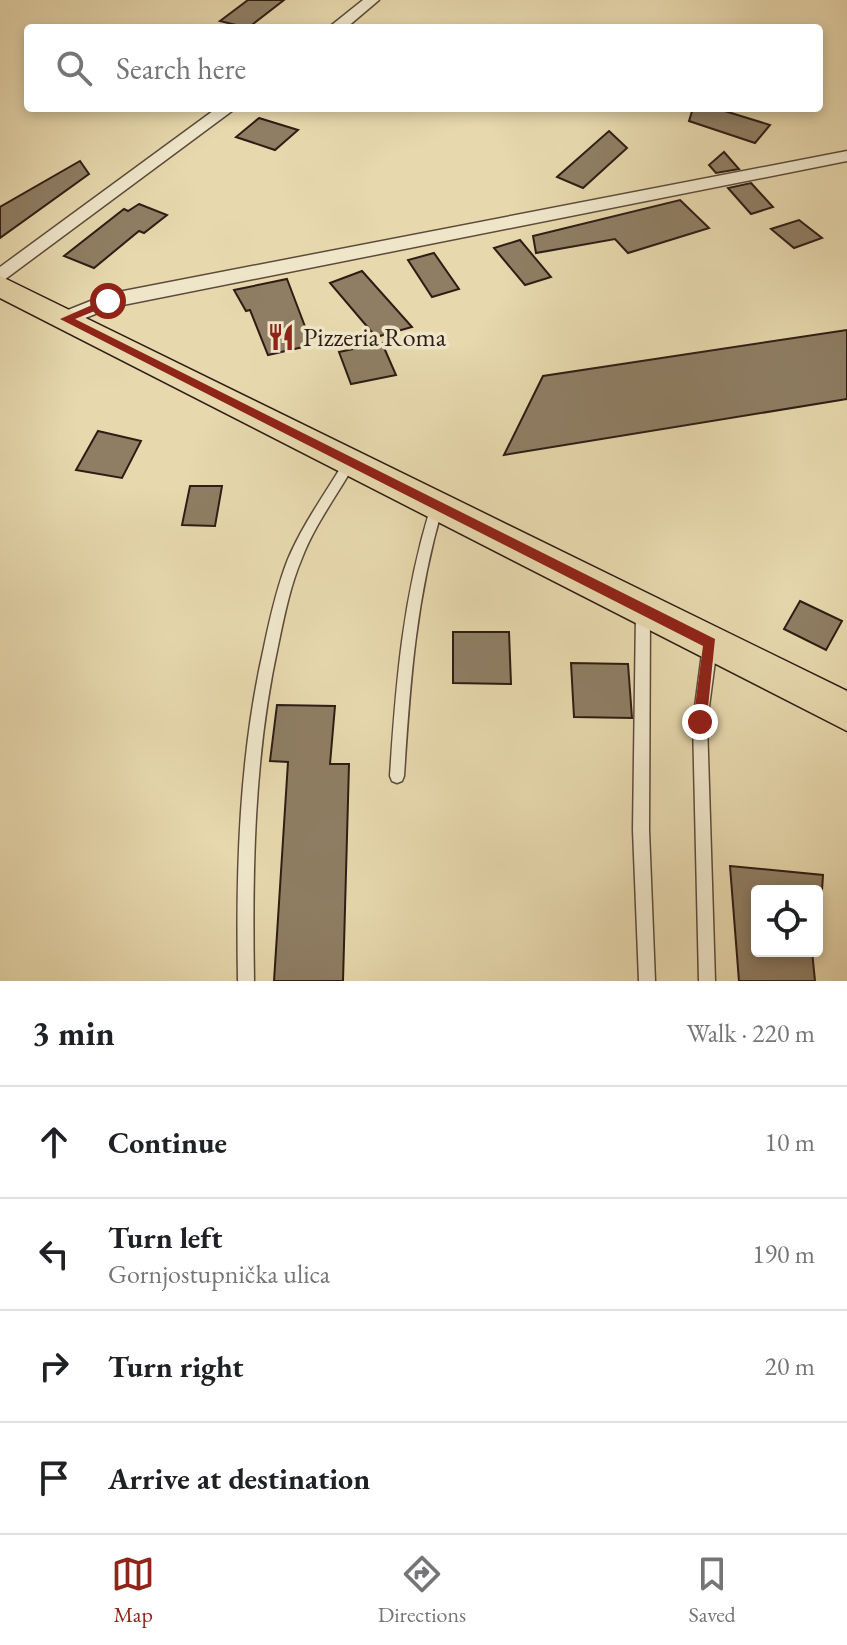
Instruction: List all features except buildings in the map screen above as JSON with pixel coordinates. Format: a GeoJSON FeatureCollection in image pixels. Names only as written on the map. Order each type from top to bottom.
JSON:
{"type":"FeatureCollection","features":[{"type":"Feature","properties":{"kind":"main road"},"geometry":{"type":"LineString","coordinates":[[0,286],[643,609],[846,715]]}},
{"type":"Feature","properties":{"kind":"street"},"geometry":{"type":"LineString","coordinates":[[341,24],[372,0]]}},
{"type":"Feature","properties":{"kind":"street"},"geometry":{"type":"LineString","coordinates":[[0,277],[223,112]]}},
{"type":"Feature","properties":{"kind":"street"},"geometry":{"type":"LineString","coordinates":[[65,319],[108,301],[847,156]]}},
{"type":"Feature","properties":{"kind":"lane"},"geometry":{"type":"LineString","coordinates":[[246,981],[244,913],[259,699],[292,566],[350,462]]}},
{"type":"Feature","properties":{"kind":"lane"},"geometry":{"type":"LineString","coordinates":[[397,776],[405,647],[418,563],[437,506]]}},
{"type":"Feature","properties":{"kind":"lane"},"geometry":{"type":"LineString","coordinates":[[643,609],[641,830],[647,981]]}},
{"type":"Feature","properties":{"kind":"lane"},"geometry":{"type":"LineString","coordinates":[[707,981],[700,722],[710,643]]}},
{"type":"Feature","properties":{"kind":"place","name":"Pizzeria Roma"},"geometry":{"type":"Point","coordinates":[281,337]}},
{"type":"Feature","properties":{"kind":"route"},"geometry":{"type":"LineString","coordinates":[[108,301],[65,319],[710,643],[700,722]]}}]}
